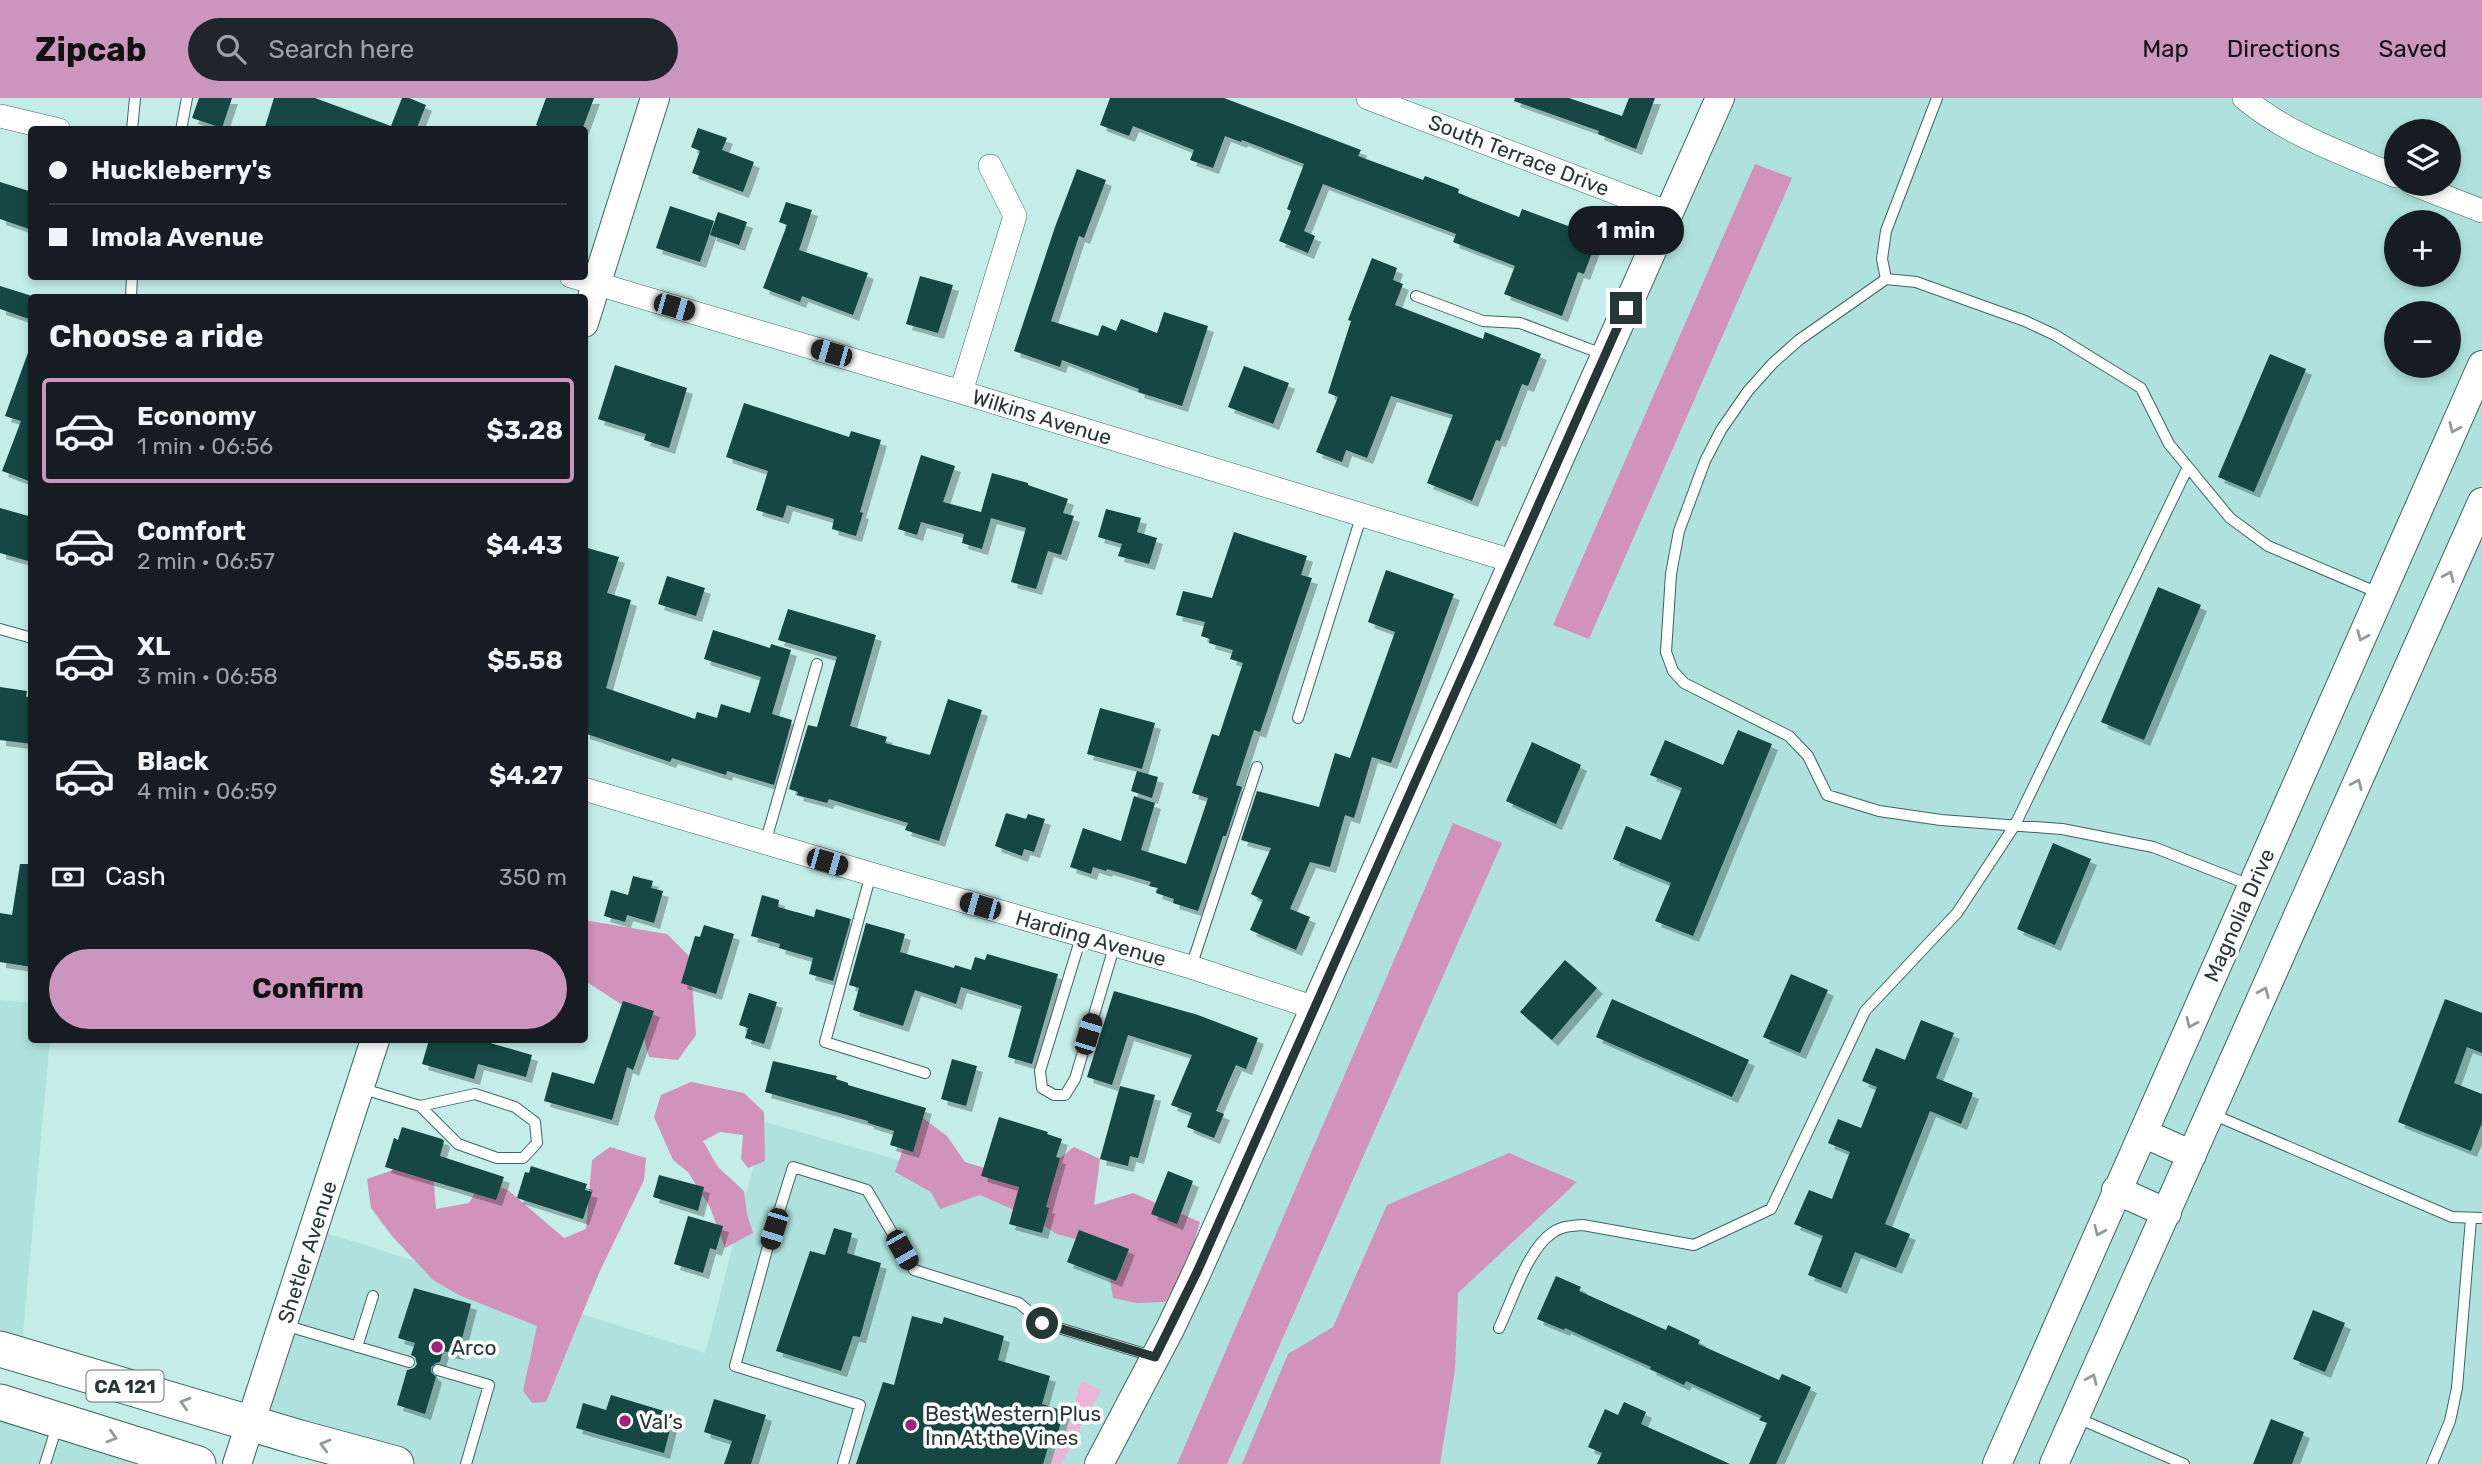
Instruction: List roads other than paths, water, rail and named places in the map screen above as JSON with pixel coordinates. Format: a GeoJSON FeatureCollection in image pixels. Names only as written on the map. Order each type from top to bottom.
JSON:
{"type":"FeatureCollection","features":[{"type":"Feature","properties":{"kind":"main road","name":"CA 121"},"geometry":{"type":"LineString","coordinates":[[0,1349],[396,1464]]}},
{"type":"Feature","properties":{"kind":"main road","name":"CA 121"},"geometry":{"type":"LineString","coordinates":[[0,1402],[198,1464]]}},
{"type":"Feature","properties":{"kind":"street"},"geometry":{"type":"LineString","coordinates":[[588,267],[655,98]]}},
{"type":"Feature","properties":{"kind":"street","name":"South Terrace Drive"},"geometry":{"type":"LineString","coordinates":[[1368,98],[1669,213]]}},
{"type":"Feature","properties":{"kind":"street"},"geometry":{"type":"LineString","coordinates":[[1098,1464],[1197,1272],[1720,98]]}},
{"type":"Feature","properties":{"kind":"street"},"geometry":{"type":"LineString","coordinates":[[2244,98],[2290,130],[2384,171]]}},
{"type":"Feature","properties":{"kind":"street"},"geometry":{"type":"LineString","coordinates":[[0,116],[42,126]]}},
{"type":"Feature","properties":{"kind":"street"},"geometry":{"type":"LineString","coordinates":[[961,392],[1015,216],[990,166]]}},
{"type":"Feature","properties":{"kind":"street"},"geometry":{"type":"LineString","coordinates":[[2444,196],[2482,211]]}},
{"type":"Feature","properties":{"kind":"street","name":"Wilkins Avenue"},"geometry":{"type":"LineString","coordinates":[[583,280],[961,392],[1513,561]]}},
{"type":"Feature","properties":{"kind":"street","name":"Magnolia Drive"},"geometry":{"type":"LineString","coordinates":[[1997,1464],[2482,365]]}},
{"type":"Feature","properties":{"kind":"street"},"geometry":{"type":"LineString","coordinates":[[2054,1464],[2482,502]]}},
{"type":"Feature","properties":{"kind":"street","name":"Harding Avenue"},"geometry":{"type":"LineString","coordinates":[[588,790],[1082,934],[1315,1007]]}},
{"type":"Feature","properties":{"kind":"street","name":"Shetler Avenue"},"geometry":{"type":"LineString","coordinates":[[237,1464],[374,1043]]}},
{"type":"Feature","properties":{"kind":"street"},"geometry":{"type":"LineString","coordinates":[[2143,1133],[2192,1155]]}},
{"type":"Feature","properties":{"kind":"street"},"geometry":{"type":"LineString","coordinates":[[2116,1190],[2167,1213]]}},
{"type":"Feature","properties":{"kind":"lane"},"geometry":{"type":"LineString","coordinates":[[132,126],[135,98]]}},
{"type":"Feature","properties":{"kind":"lane"},"geometry":{"type":"LineString","coordinates":[[182,126],[187,98]]}},
{"type":"Feature","properties":{"kind":"lane"},"geometry":{"type":"LineString","coordinates":[[1886,279],[1882,259],[1886,231],[1937,98]]}},
{"type":"Feature","properties":{"kind":"lane"},"geometry":{"type":"LineString","coordinates":[[2252,886],[2153,846],[2062,829],[1941,820],[1879,811],[1827,795],[1808,756],[1789,736],[1684,683],[1673,671],[1666,652],[1671,574],[1679,531],[1696,481],[1721,430],[1748,391],[1773,363],[1799,340],[1886,279],[1916,282],[1995,308],[2055,335],[2141,388],[2169,443],[2230,518],[2269,546],[2381,594]]}},
{"type":"Feature","properties":{"kind":"lane"},"geometry":{"type":"LineString","coordinates":[[1416,296],[1483,321],[1520,323],[1605,355]]}},
{"type":"Feature","properties":{"kind":"lane"},"geometry":{"type":"LineString","coordinates":[[1499,1328],[1534,1254],[1553,1232],[1568,1226],[1583,1225],[1694,1245],[1771,1209],[1865,1011],[1956,913],[2015,825],[2188,467]]}},
{"type":"Feature","properties":{"kind":"lane"},"geometry":{"type":"LineString","coordinates":[[1298,718],[1362,514]]}},
{"type":"Feature","properties":{"kind":"lane"},"geometry":{"type":"LineString","coordinates":[[0,629],[28,637]]}},
{"type":"Feature","properties":{"kind":"lane"},"geometry":{"type":"LineString","coordinates":[[765,843],[817,664]]}},
{"type":"Feature","properties":{"kind":"lane"},"geometry":{"type":"LineString","coordinates":[[1191,967],[1257,767]]}},
{"type":"Feature","properties":{"kind":"lane"},"geometry":{"type":"LineString","coordinates":[[871,874],[825,1042],[925,1073]]}},
{"type":"Feature","properties":{"kind":"lane"},"geometry":{"type":"LineString","coordinates":[[1082,934],[1040,1071],[1042,1088],[1054,1094],[1065,1095],[1074,1079],[1115,944]]}},
{"type":"Feature","properties":{"kind":"lane"},"geometry":{"type":"LineString","coordinates":[[360,1088],[420,1106],[458,1144],[497,1158],[523,1158],[537,1143],[535,1122],[515,1107],[475,1094],[420,1106]]}},
{"type":"Feature","properties":{"kind":"lane"},"geometry":{"type":"LineString","coordinates":[[2211,1113],[2452,1217],[2476,1218],[2457,1388],[2450,1421],[2432,1464]]}},
{"type":"Feature","properties":{"kind":"lane"},"geometry":{"type":"LineString","coordinates":[[843,1464],[860,1405],[735,1366],[793,1167],[867,1190],[914,1270],[1018,1303],[1042,1323],[1155,1357]]}},
{"type":"Feature","properties":{"kind":"lane"},"geometry":{"type":"LineString","coordinates":[[356,1346],[373,1296]]}},
{"type":"Feature","properties":{"kind":"lane"},"geometry":{"type":"LineString","coordinates":[[283,1325],[409,1362]]}},
{"type":"Feature","properties":{"kind":"lane"},"geometry":{"type":"LineString","coordinates":[[438,1370],[489,1385],[466,1464]]}},
{"type":"Feature","properties":{"kind":"lane"},"geometry":{"type":"LineString","coordinates":[[2075,1417],[2184,1464]]}},
{"type":"Feature","properties":{"kind":"lane"},"geometry":{"type":"LineString","coordinates":[[46,1464],[58,1420]]}},
{"type":"Feature","properties":{"kind":"place","name":"Arco"},"geometry":{"type":"Point","coordinates":[437,1347]}},
{"type":"Feature","properties":{"kind":"place","name":"Val’s"},"geometry":{"type":"Point","coordinates":[625,1421]}},
{"type":"Feature","properties":{"kind":"place","name":"Best Western Plus Inn At the Vines"},"geometry":{"type":"Point","coordinates":[911,1425]}}]}
